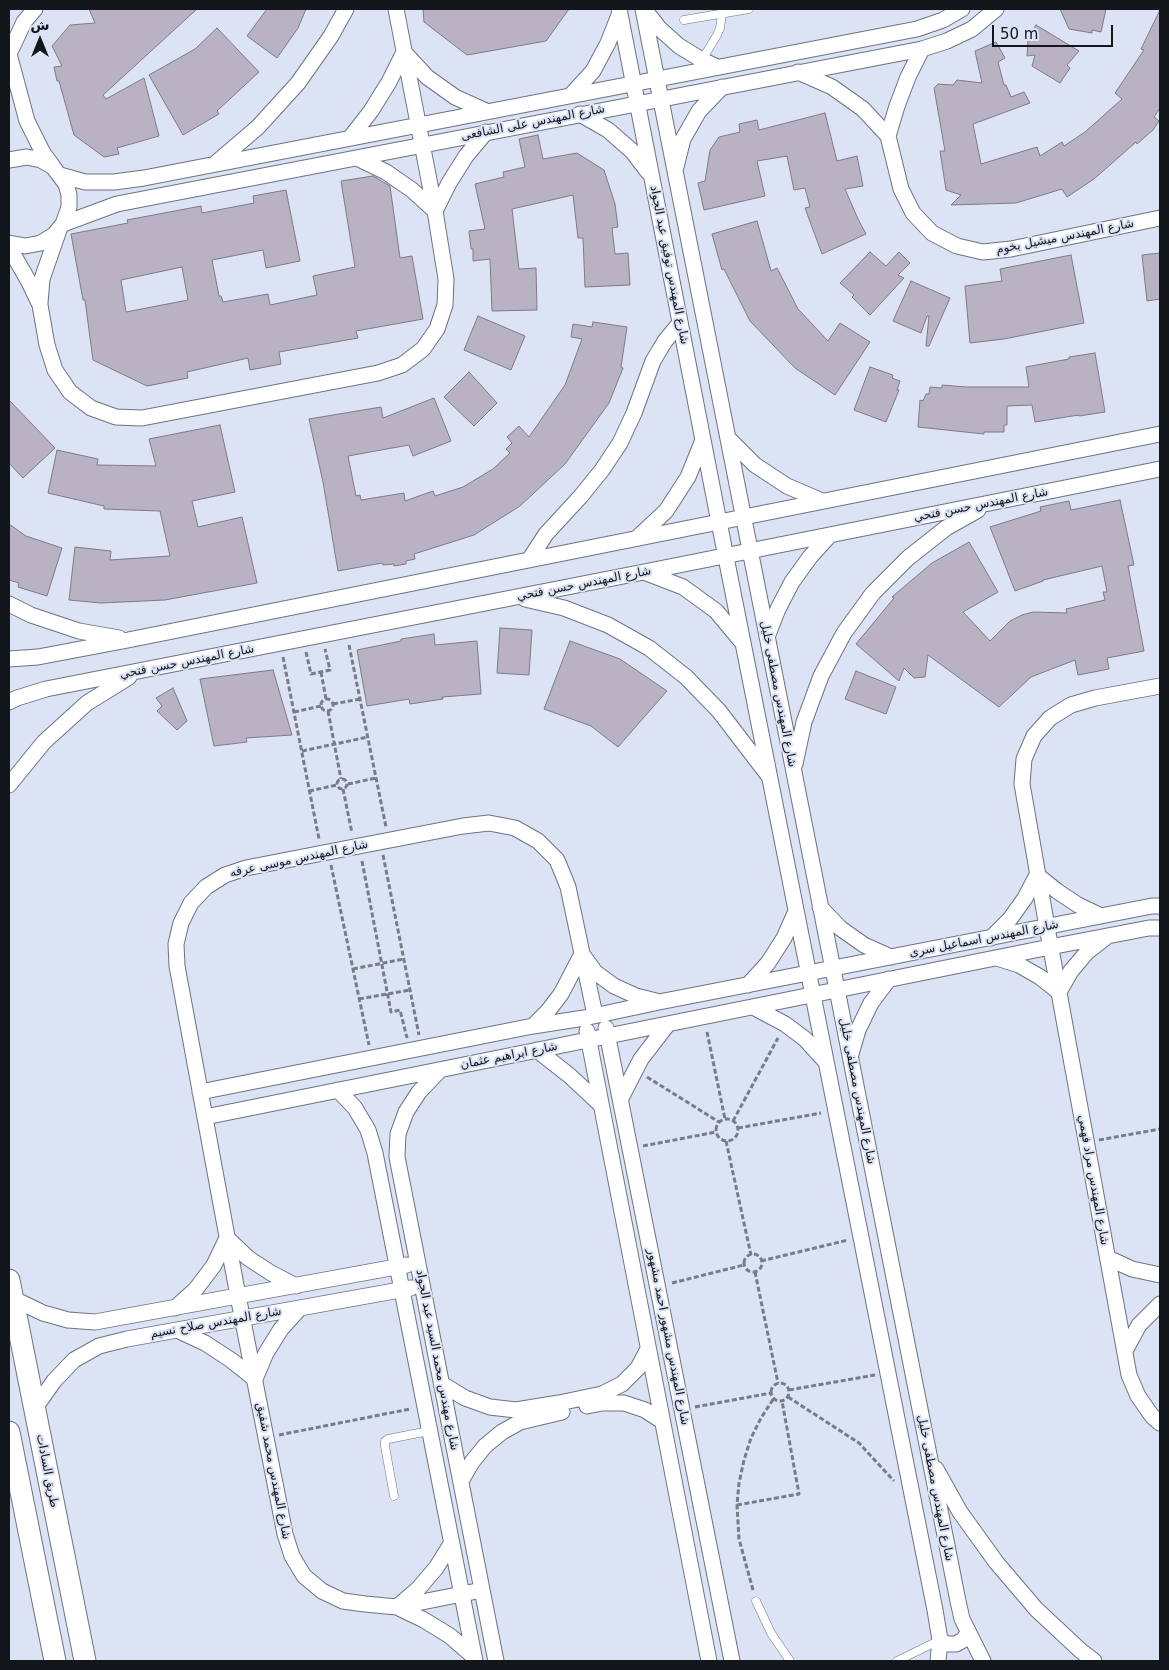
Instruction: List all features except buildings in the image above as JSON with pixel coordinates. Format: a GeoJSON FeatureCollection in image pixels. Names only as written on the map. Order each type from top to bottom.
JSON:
{"type":"FeatureCollection","features":[{"type":"Feature","properties":{"kind":"main road","name":"طريق السادات"},"geometry":{"type":"LineString","coordinates":[[10,1289],[86,1657]]}},
{"type":"Feature","properties":{"kind":"main road"},"geometry":{"type":"LineString","coordinates":[[9,1432],[55,1661]]}},
{"type":"Feature","properties":{"kind":"main road"},"geometry":{"type":"LineString","coordinates":[[44,1607],[74,1601]]}},
{"type":"Feature","properties":{"kind":"street"},"geometry":{"type":"LineString","coordinates":[[35,9],[24,22],[9,54],[15,109],[66,184],[69,195],[69,207],[42,279],[40,304],[47,345],[55,370],[70,392],[91,408],[116,417],[142,418],[378,373],[402,365],[423,349],[437,329],[445,305],[446,280],[435,211],[396,9]]}},
{"type":"Feature","properties":{"kind":"street"},"geometry":{"type":"LineString","coordinates":[[214,164],[258,126],[298,83],[331,36],[346,9]]}},
{"type":"Feature","properties":{"kind":"street"},"geometry":{"type":"LineString","coordinates":[[643,9],[659,28],[679,46],[717,67]]}},
{"type":"Feature","properties":{"kind":"street","name":"شارع المهندس توفيق عبد الجواد"},"geometry":{"type":"LineString","coordinates":[[643,9],[743,517]]}},
{"type":"Feature","properties":{"kind":"street","name":"شارع المهندس على الشافعى"},"geometry":{"type":"LineString","coordinates":[[9,160],[27,157],[40,160],[57,171],[85,182],[114,182],[917,29],[943,20],[962,9]]}},
{"type":"Feature","properties":{"kind":"street","name":"شارع المهندس على الشافعى"},"geometry":{"type":"LineString","coordinates":[[9,245],[25,246],[40,243],[54,235],[61,227],[117,204],[922,49],[947,41],[972,29],[996,9]]}},
{"type":"Feature","properties":{"kind":"street"},"geometry":{"type":"LineString","coordinates":[[571,95],[592,71],[608,43],[619,11]]}},
{"type":"Feature","properties":{"kind":"street","name":"شارع المهندس توفيق عبد الجواد"},"geometry":{"type":"LineString","coordinates":[[619,11],[719,522]]}},
{"type":"Feature","properties":{"kind":"street"},"geometry":{"type":"LineString","coordinates":[[888,136],[899,99],[922,49]]}},
{"type":"Feature","properties":{"kind":"street"},"geometry":{"type":"LineString","coordinates":[[404,52],[427,77],[455,97],[486,111]]}},
{"type":"Feature","properties":{"kind":"street"},"geometry":{"type":"LineString","coordinates":[[350,138],[371,111],[389,82],[404,52]]}},
{"type":"Feature","properties":{"kind":"street","name":"شارع المهندس ميشيل بخوم"},"geometry":{"type":"LineString","coordinates":[[798,72],[832,87],[855,103],[888,136],[901,188],[913,213],[932,233],[956,246],[984,252],[1011,249],[1160,218]]}},
{"type":"Feature","properties":{"kind":"street"},"geometry":{"type":"LineString","coordinates":[[675,171],[683,140],[691,125],[699,111],[722,87]]}},
{"type":"Feature","properties":{"kind":"street"},"geometry":{"type":"LineString","coordinates":[[580,114],[608,130],[632,151],[651,177]]}},
{"type":"Feature","properties":{"kind":"street"},"geometry":{"type":"LineString","coordinates":[[435,211],[449,183],[486,132]]}},
{"type":"Feature","properties":{"kind":"street"},"geometry":{"type":"LineString","coordinates":[[357,158],[386,172],[412,190],[435,211]]}},
{"type":"Feature","properties":{"kind":"street"},"geometry":{"type":"LineString","coordinates":[[9,245],[40,304]]}},
{"type":"Feature","properties":{"kind":"street"},"geometry":{"type":"LineString","coordinates":[[529,560],[546,534],[582,496],[620,443],[654,361],[665,341],[680,323]]}},
{"type":"Feature","properties":{"kind":"street"},"geometry":{"type":"LineString","coordinates":[[9,659],[38,656],[128,640],[1160,434]]}},
{"type":"Feature","properties":{"kind":"street"},"geometry":{"type":"LineString","coordinates":[[728,438],[755,465],[787,486],[822,502]]}},
{"type":"Feature","properties":{"kind":"street"},"geometry":{"type":"LineString","coordinates":[[637,538],[666,511],[688,477],[703,440]]}},
{"type":"Feature","properties":{"kind":"street","name":"شارع المهندس حسن فتحي"},"geometry":{"type":"LineString","coordinates":[[9,702],[46,689],[1160,469]]}},
{"type":"Feature","properties":{"kind":"street"},"geometry":{"type":"LineString","coordinates":[[793,770],[804,722],[821,676],[850,625],[873,594],[908,558],[946,528],[989,504]]}},
{"type":"Feature","properties":{"kind":"street","name":"شارع المهندس مصطفى خليل"},"geometry":{"type":"LineString","coordinates":[[743,517],[958,1601],[968,1633],[983,1661]]}},
{"type":"Feature","properties":{"kind":"street","name":"شارع المهندس مصطفى خليل"},"geometry":{"type":"LineString","coordinates":[[719,522],[914,1504],[940,1640],[938,1661]]}},
{"type":"Feature","properties":{"kind":"street"},"geometry":{"type":"LineString","coordinates":[[767,637],[778,609],[792,582],[810,557],[830,535]]}},
{"type":"Feature","properties":{"kind":"street"},"geometry":{"type":"LineString","coordinates":[[644,572],[682,587],[716,611],[742,642]]}},
{"type":"Feature","properties":{"kind":"street"},"geometry":{"type":"LineString","coordinates":[[518,597],[564,608],[608,625],[649,648],[686,677],[719,711],[770,777]]}},
{"type":"Feature","properties":{"kind":"street"},"geometry":{"type":"LineString","coordinates":[[9,604],[31,615],[79,631],[128,640]]}},
{"type":"Feature","properties":{"kind":"street"},"geometry":{"type":"LineString","coordinates":[[9,785],[44,742],[87,703],[136,672]]}},
{"type":"Feature","properties":{"kind":"street","name":"شارع المهندس مراد فهمي"},"geometry":{"type":"LineString","coordinates":[[1160,686],[1095,698],[1071,705],[1050,718],[1034,736],[1024,759],[1022,784],[1046,927],[1128,1375],[1138,1396],[1152,1416],[1160,1423]]}},
{"type":"Feature","properties":{"kind":"street","name":"شارع المهندس موسى عرفه"},"geometry":{"type":"LineString","coordinates":[[238,1296],[177,966],[176,944],[181,923],[191,903],[206,887],[224,875],[246,868],[357,846],[463,826],[489,823],[515,828],[538,841],[557,860],[568,887],[594,1015]]}},
{"type":"Feature","properties":{"kind":"street"},"geometry":{"type":"LineString","coordinates":[[991,938],[1010,919],[1025,898],[1037,874],[1078,905],[1101,916]]}},
{"type":"Feature","properties":{"kind":"street","name":"شارع المهندس اسماعيل سرى"},"geometry":{"type":"LineString","coordinates":[[808,974],[1152,906],[1160,906]]}},
{"type":"Feature","properties":{"kind":"street"},"geometry":{"type":"LineString","coordinates":[[820,907],[848,934],[864,945],[891,957]]}},
{"type":"Feature","properties":{"kind":"street"},"geometry":{"type":"LineString","coordinates":[[748,985],[768,963],[784,938],[796,911]]}},
{"type":"Feature","properties":{"kind":"street","name":"شارع المهندس اسماعيل سرى"},"geometry":{"type":"LineString","coordinates":[[813,994],[1106,936],[1149,928],[1160,928]]}},
{"type":"Feature","properties":{"kind":"street"},"geometry":{"type":"LineString","coordinates":[[996,958],[1019,965],[1040,977],[1059,992],[1076,965],[1087,952],[1106,936]]}},
{"type":"Feature","properties":{"kind":"street"},"geometry":{"type":"LineString","coordinates":[[532,1026],[548,1011],[561,994],[582,954],[595,972],[614,986],[636,996],[659,1002]]}},
{"type":"Feature","properties":{"kind":"street","name":"شارع ابراهيم عثمان"},"geometry":{"type":"LineString","coordinates":[[200,1092],[532,1026],[808,974]]}},
{"type":"Feature","properties":{"kind":"street"},"geometry":{"type":"LineString","coordinates":[[850,1058],[858,1030],[871,1003],[888,980]]}},
{"type":"Feature","properties":{"kind":"street","name":"شارع ابراهيم عثمان"},"geometry":{"type":"LineString","coordinates":[[205,1117],[813,994]]}},
{"type":"Feature","properties":{"kind":"street"},"geometry":{"type":"LineString","coordinates":[[753,1007],[785,1024],[805,1039],[826,1062]]}},
{"type":"Feature","properties":{"kind":"street","name":"شارع المهندس مشهور احمد مشهور"},"geometry":{"type":"LineString","coordinates":[[594,1015],[608,1036],[732,1661]]}},
{"type":"Feature","properties":{"kind":"street","name":"شارع المهندس مشهور احمد مشهور"},"geometry":{"type":"LineString","coordinates":[[594,1015],[588,1040],[709,1661]]}},
{"type":"Feature","properties":{"kind":"street"},"geometry":{"type":"LineString","coordinates":[[621,1098],[650,1047],[668,1024]]}},
{"type":"Feature","properties":{"kind":"street"},"geometry":{"type":"LineString","coordinates":[[537,1050],[570,1076],[601,1105]]}},
{"type":"Feature","properties":{"kind":"street","name":"شارع مهندس محمد السيد عبد الجواد"},"geometry":{"type":"LineString","coordinates":[[440,1070],[419,1092],[406,1112],[398,1134],[397,1157],[496,1661]]}},
{"type":"Feature","properties":{"kind":"street","name":"شارع مهندس محمد السيد عبد الجواد"},"geometry":{"type":"LineString","coordinates":[[338,1090],[355,1108],[368,1130],[376,1153],[474,1658]]}},
{"type":"Feature","properties":{"kind":"street"},"geometry":{"type":"LineString","coordinates":[[174,1308],[196,1289],[214,1265],[227,1238],[248,1258],[271,1274],[296,1286]]}},
{"type":"Feature","properties":{"kind":"street"},"geometry":{"type":"LineString","coordinates":[[1108,1258],[1132,1269],[1160,1275]]}},
{"type":"Feature","properties":{"kind":"street","name":"شارع المهندس صلاح نسيم"},"geometry":{"type":"LineString","coordinates":[[10,1289],[43,1313],[68,1320],[95,1322],[418,1263]]}},
{"type":"Feature","properties":{"kind":"street","name":"شارع المهندس صلاح نسيم"},"geometry":{"type":"LineString","coordinates":[[35,1408],[54,1381],[74,1360],[99,1346],[422,1286]]}},
{"type":"Feature","properties":{"kind":"street","name":"شارع المهندس محمد شفيق"},"geometry":{"type":"LineString","coordinates":[[238,1296],[285,1534],[292,1556],[304,1576],[322,1591],[343,1601],[397,1607],[482,1590]]}},
{"type":"Feature","properties":{"kind":"street"},"geometry":{"type":"LineString","coordinates":[[1125,1351],[1139,1325],[1160,1304]]}},
{"type":"Feature","properties":{"kind":"street"},"geometry":{"type":"LineString","coordinates":[[177,1330],[218,1351],[255,1379],[266,1353],[281,1329],[300,1308]]}},
{"type":"Feature","properties":{"kind":"street"},"geometry":{"type":"LineString","coordinates":[[461,1481],[485,1446],[502,1432],[520,1422],[602,1394],[622,1384],[638,1368],[648,1349]]}},
{"type":"Feature","properties":{"kind":"street"},"geometry":{"type":"LineString","coordinates":[[442,1384],[464,1398],[490,1407],[516,1410],[602,1403],[624,1404],[646,1410],[662,1421]]}},
{"type":"Feature","properties":{"kind":"street"},"geometry":{"type":"LineString","coordinates":[[930,1458],[960,1512],[996,1562],[1036,1608],[1094,1661]]}},
{"type":"Feature","properties":{"kind":"street"},"geometry":{"type":"LineString","coordinates":[[451,1544],[436,1568],[418,1589],[397,1607],[424,1620],[450,1636],[474,1658]]}},
{"type":"Feature","properties":{"kind":"street"},"geometry":{"type":"LineString","coordinates":[[940,1640],[947,1644],[956,1644],[963,1640],[968,1633]]}},
{"type":"Feature","properties":{"kind":"lane"},"geometry":{"type":"LineString","coordinates":[[684,20],[749,9]]}},
{"type":"Feature","properties":{"kind":"lane"},"geometry":{"type":"LineString","coordinates":[[702,60],[717,35],[722,14]]}},
{"type":"Feature","properties":{"kind":"lane"},"geometry":{"type":"LineString","coordinates":[[394,1496],[385,1441],[429,1431]]}},
{"type":"Feature","properties":{"kind":"lane"},"geometry":{"type":"LineString","coordinates":[[756,1601],[771,1633],[790,1661]]}},
{"type":"Feature","properties":{"kind":"lane"},"geometry":{"type":"LineString","coordinates":[[897,1661],[940,1640]]}},
{"type":"Feature","properties":{"kind":"path"},"geometry":{"type":"LineString","coordinates":[[346,631],[376,778],[410,990],[416,1049]]}},
{"type":"Feature","properties":{"kind":"path"},"geometry":{"type":"LineString","coordinates":[[303,639],[311,674],[330,670],[322,636]]}},
{"type":"Feature","properties":{"kind":"path"},"geometry":{"type":"LineString","coordinates":[[280,644],[309,791],[353,970],[372,1058]]}},
{"type":"Feature","properties":{"kind":"path"},"geometry":{"type":"LineString","coordinates":[[321,672],[326,700]]}},
{"type":"Feature","properties":{"kind":"path"},"geometry":{"type":"LineString","coordinates":[[333,704],[360,699]]}},
{"type":"Feature","properties":{"kind":"path"},"geometry":{"type":"LineString","coordinates":[[326,700],[332,701],[333,704]]}},
{"type":"Feature","properties":{"kind":"path"},"geometry":{"type":"LineString","coordinates":[[294,712],[321,706],[326,700]]}},
{"type":"Feature","properties":{"kind":"path"},"geometry":{"type":"LineString","coordinates":[[328,711],[331,710],[333,704]]}},
{"type":"Feature","properties":{"kind":"path"},"geometry":{"type":"LineString","coordinates":[[321,706],[322,709],[328,711]]}},
{"type":"Feature","properties":{"kind":"path"},"geometry":{"type":"LineString","coordinates":[[328,711],[342,779],[347,784]]}},
{"type":"Feature","properties":{"kind":"path"},"geometry":{"type":"LineString","coordinates":[[302,751],[368,738]]}},
{"type":"Feature","properties":{"kind":"path"},"geometry":{"type":"LineString","coordinates":[[343,789],[347,784],[376,778]]}},
{"type":"Feature","properties":{"kind":"path"},"geometry":{"type":"LineString","coordinates":[[337,785],[337,782],[342,779]]}},
{"type":"Feature","properties":{"kind":"path"},"geometry":{"type":"LineString","coordinates":[[309,791],[337,785],[343,789],[357,846],[391,1012],[400,1010],[416,1049]]}},
{"type":"Feature","properties":{"kind":"path"},"geometry":{"type":"LineString","coordinates":[[353,970],[404,959]]}},
{"type":"Feature","properties":{"kind":"path"},"geometry":{"type":"LineString","coordinates":[[359,999],[410,990]]}},
{"type":"Feature","properties":{"kind":"path"},"geometry":{"type":"LineString","coordinates":[[704,1017],[725,1119]]}},
{"type":"Feature","properties":{"kind":"path"},"geometry":{"type":"LineString","coordinates":[[733,1121],[785,1024]]}},
{"type":"Feature","properties":{"kind":"path"},"geometry":{"type":"LineString","coordinates":[[636,1070],[719,1122]]}},
{"type":"Feature","properties":{"kind":"path"},"geometry":{"type":"LineString","coordinates":[[738,1128],[836,1110]]}},
{"type":"Feature","properties":{"kind":"path"},"geometry":{"type":"LineString","coordinates":[[726,1141],[718,1137],[716,1132],[719,1122],[725,1119],[733,1121],[738,1128]]}},
{"type":"Feature","properties":{"kind":"path"},"geometry":{"type":"LineString","coordinates":[[726,1141],[735,1137],[738,1128]]}},
{"type":"Feature","properties":{"kind":"path"},"geometry":{"type":"LineString","coordinates":[[1086,1142],[1160,1129]]}},
{"type":"Feature","properties":{"kind":"path"},"geometry":{"type":"LineString","coordinates":[[631,1148],[716,1132]]}},
{"type":"Feature","properties":{"kind":"path"},"geometry":{"type":"LineString","coordinates":[[726,1141],[751,1255]]}},
{"type":"Feature","properties":{"kind":"path"},"geometry":{"type":"LineString","coordinates":[[761,1261],[861,1237]]}},
{"type":"Feature","properties":{"kind":"path"},"geometry":{"type":"LineString","coordinates":[[751,1255],[755,1255],[761,1261],[760,1268],[755,1272],[750,1272],[744,1265],[745,1258],[751,1255]]}},
{"type":"Feature","properties":{"kind":"path"},"geometry":{"type":"LineString","coordinates":[[658,1286],[744,1265]]}},
{"type":"Feature","properties":{"kind":"path"},"geometry":{"type":"LineString","coordinates":[[755,1272],[778,1383]]}},
{"type":"Feature","properties":{"kind":"path"},"geometry":{"type":"LineString","coordinates":[[789,1390],[888,1373]]}},
{"type":"Feature","properties":{"kind":"path"},"geometry":{"type":"LineString","coordinates":[[771,1393],[774,1385],[783,1383],[789,1390],[788,1397],[782,1401]]}},
{"type":"Feature","properties":{"kind":"path"},"geometry":{"type":"LineString","coordinates":[[682,1409],[771,1393]]}},
{"type":"Feature","properties":{"kind":"path"},"geometry":{"type":"LineString","coordinates":[[771,1393],[774,1398],[782,1401]]}},
{"type":"Feature","properties":{"kind":"path"},"geometry":{"type":"LineString","coordinates":[[788,1397],[858,1443],[914,1504]]}},
{"type":"Feature","properties":{"kind":"path"},"geometry":{"type":"LineString","coordinates":[[756,1601],[739,1540],[737,1506],[739,1482],[751,1438],[774,1398]]}},
{"type":"Feature","properties":{"kind":"path"},"geometry":{"type":"LineString","coordinates":[[737,1506],[799,1494],[782,1401]]}},
{"type":"Feature","properties":{"kind":"path"},"geometry":{"type":"LineString","coordinates":[[266,1437],[425,1407]]}}]}
